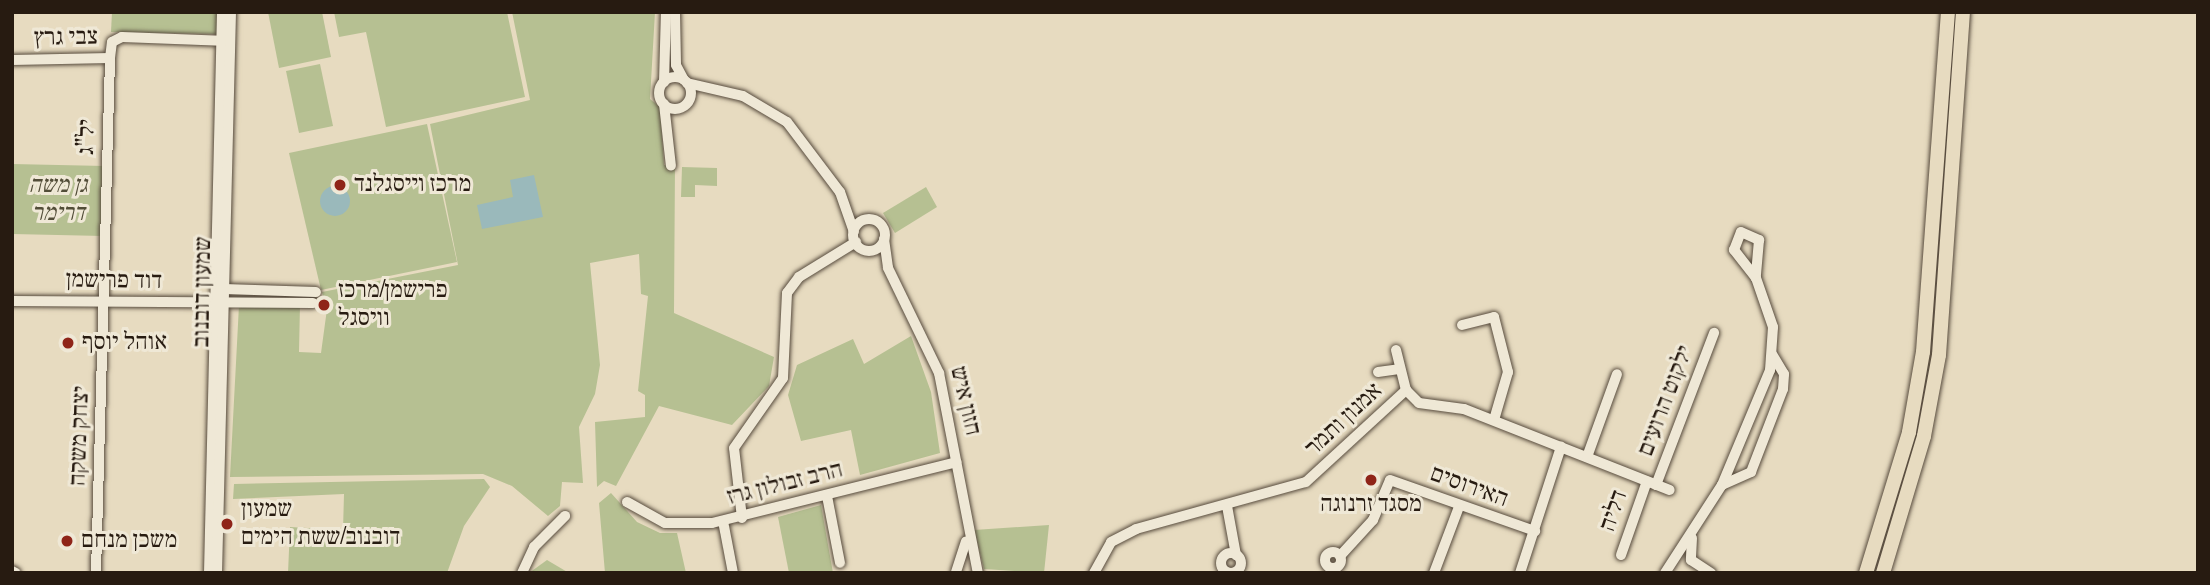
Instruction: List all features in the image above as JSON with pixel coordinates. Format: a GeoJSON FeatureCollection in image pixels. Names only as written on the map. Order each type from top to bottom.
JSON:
{"type":"FeatureCollection","features":[{"type":"Feature","properties":{"kind":"main road"},"geometry":{"type":"LineString","coordinates":[[1866,573],[1909,432],[1923,352],[1948,12]]}},
{"type":"Feature","properties":{"kind":"main road"},"geometry":{"type":"LineString","coordinates":[[1883,573],[1924,436],[1939,355],[1963,12]]}},
{"type":"Feature","properties":{"kind":"street","name":"שמעון דובנוב"},"geometry":{"type":"LineString","coordinates":[[222,12],[226,41]]}},
{"type":"Feature","properties":{"kind":"street","name":"שמעון דובנוב"},"geometry":{"type":"LineString","coordinates":[[217,573],[226,41],[231,12]]}},
{"type":"Feature","properties":{"kind":"street"},"geometry":{"type":"LineString","coordinates":[[666,12],[662,85],[663,102],[671,126],[671,166]]}},
{"type":"Feature","properties":{"kind":"street"},"geometry":{"type":"LineString","coordinates":[[671,126],[685,105],[686,82],[676,65],[675,12]]}},
{"type":"Feature","properties":{"kind":"street","name":"צבי גרץ"},"geometry":{"type":"LineString","coordinates":[[12,60],[110,58],[112,42],[122,37],[226,41]]}},
{"type":"Feature","properties":{"kind":"street","name":"יל\"ג"},"geometry":{"type":"LineString","coordinates":[[105,301],[110,58]]}},
{"type":"Feature","properties":{"kind":"street"},"geometry":{"type":"LineString","coordinates":[[662,85],[686,82]]}},
{"type":"Feature","properties":{"kind":"street","name":"חזון איש"},"geometry":{"type":"LineString","coordinates":[[686,82],[714,93],[743,96],[787,122],[842,196],[883,227],[884,239],[900,290],[937,370],[957,462],[966,529],[977,573]]}},
{"type":"Feature","properties":{"kind":"street"},"geometry":{"type":"LineString","coordinates":[[663,102],[685,105],[714,93]]}},
{"type":"Feature","properties":{"kind":"street","name":"חזון איש"},"geometry":{"type":"LineString","coordinates":[[842,196],[858,241],[900,290]]}},
{"type":"Feature","properties":{"kind":"street"},"geometry":{"type":"LineString","coordinates":[[742,518],[734,448],[783,378],[789,289],[858,241],[871,219]]}},
{"type":"Feature","properties":{"kind":"street"},"geometry":{"type":"LineString","coordinates":[[858,241],[877,248],[884,239]]}},
{"type":"Feature","properties":{"kind":"street"},"geometry":{"type":"LineString","coordinates":[[1665,573],[1692,537],[1722,485],[1752,421],[1772,354],[1773,327],[1756,278]]}},
{"type":"Feature","properties":{"kind":"street","name":"שמעון דובנוב"},"geometry":{"type":"LineString","coordinates":[[209,573],[221,297]]}},
{"type":"Feature","properties":{"kind":"street","name":"דוד פרישמן"},"geometry":{"type":"LineString","coordinates":[[12,301],[314,298]]}},
{"type":"Feature","properties":{"kind":"street","name":"יצחק משקה"},"geometry":{"type":"LineString","coordinates":[[96,573],[105,301]]}},
{"type":"Feature","properties":{"kind":"street"},"geometry":{"type":"LineString","coordinates":[[1462,325],[1494,317],[1508,372],[1494,421]]}},
{"type":"Feature","properties":{"kind":"street","name":"ילקוט הרועים"},"geometry":{"type":"LineString","coordinates":[[1652,483],[1714,333]]}},
{"type":"Feature","properties":{"kind":"street"},"geometry":{"type":"LineString","coordinates":[[1396,350],[1406,390]]}},
{"type":"Feature","properties":{"kind":"street"},"geometry":{"type":"LineString","coordinates":[[1722,485],[1751,472],[1783,389],[1784,374],[1772,354]]}},
{"type":"Feature","properties":{"kind":"street"},"geometry":{"type":"LineString","coordinates":[[1378,372],[1399,369]]}},
{"type":"Feature","properties":{"kind":"street"},"geometry":{"type":"LineString","coordinates":[[1587,457],[1617,374]]}},
{"type":"Feature","properties":{"kind":"street","name":"אמנון ותמר"},"geometry":{"type":"LineString","coordinates":[[1094,573],[1103,552],[1125,534],[1292,489],[1322,472],[1406,390],[1419,403],[1452,405],[1670,490]]}},
{"type":"Feature","properties":{"kind":"street"},"geometry":{"type":"LineString","coordinates":[[1520,573],[1562,447]]}},
{"type":"Feature","properties":{"kind":"street","name":"הרב זבולון גרז"},"geometry":{"type":"LineString","coordinates":[[627,502],[672,524],[723,522],[957,462]]}},
{"type":"Feature","properties":{"kind":"street","name":"האירוסים"},"geometry":{"type":"LineString","coordinates":[[1340,556],[1377,514],[1390,480],[1459,508],[1535,531]]}},
{"type":"Feature","properties":{"kind":"street","name":"דליה"},"geometry":{"type":"LineString","coordinates":[[1621,555],[1652,483]]}},
{"type":"Feature","properties":{"kind":"street"},"geometry":{"type":"LineString","coordinates":[[827,496],[840,563]]}},
{"type":"Feature","properties":{"kind":"street"},"geometry":{"type":"LineString","coordinates":[[1226,572],[1238,569],[1227,506]]}},
{"type":"Feature","properties":{"kind":"street"},"geometry":{"type":"LineString","coordinates":[[1434,573],[1459,508]]}},
{"type":"Feature","properties":{"kind":"street"},"geometry":{"type":"LineString","coordinates":[[523,573],[534,547],[565,516]]}},
{"type":"Feature","properties":{"kind":"street"},"geometry":{"type":"LineString","coordinates":[[723,522],[733,573]]}},
{"type":"Feature","properties":{"kind":"street","name":"חזון איש"},"geometry":{"type":"LineString","coordinates":[[956,572],[966,529]]}},
{"type":"Feature","properties":{"kind":"street"},"geometry":{"type":"LineString","coordinates":[[1692,537],[1690,560],[1710,573]]}},
{"type":"Feature","properties":{"kind":"street"},"geometry":{"type":"LineString","coordinates":[[956,572],[977,573]]}},
{"type":"Feature","properties":{"kind":"green space"},"geometry":{"type":"Polygon","coordinates":[[[112,12],[219,12],[218,34],[111,32],[112,12]]]}},
{"type":"Feature","properties":{"kind":"green space"},"geometry":{"type":"Polygon","coordinates":[[[268,12],[322,12],[331,57],[279,68],[268,12]]]}},
{"type":"Feature","properties":{"kind":"green space"},"geometry":{"type":"Polygon","coordinates":[[[334,12],[507,12],[525,97],[386,127],[366,32],[339,37],[334,12]]]}},
{"type":"Feature","properties":{"kind":"green space"},"geometry":{"type":"Polygon","coordinates":[[[512,12],[655,12],[650,99],[660,107],[664,165],[675,166],[674,313],[774,357],[769,386],[732,425],[659,406],[616,486],[604,481],[597,487],[595,422],[645,417],[645,395],[638,391],[648,296],[641,294],[639,254],[590,263],[600,365],[595,394],[579,427],[583,483],[562,482],[560,506],[548,516],[512,486],[483,474],[230,477],[239,305],[300,305],[299,352],[321,353],[327,309],[322,292],[458,265],[430,124],[530,100],[512,12]]]}},
{"type":"Feature","properties":{"kind":"green space"},"geometry":{"type":"Polygon","coordinates":[[[320,64],[333,126],[299,133],[286,71],[320,64]]]}},
{"type":"Feature","properties":{"kind":"green space"},"geometry":{"type":"Polygon","coordinates":[[[427,124],[457,262],[321,290],[289,153],[427,124]]]}},
{"type":"Feature","properties":{"kind":"green space","name":"גן משה דרימר"},"geometry":{"type":"Polygon","coordinates":[[[12,164],[105,166],[103,236],[12,234],[12,164]]]}},
{"type":"Feature","properties":{"kind":"green space"},"geometry":{"type":"Polygon","coordinates":[[[682,167],[717,168],[717,186],[695,185],[695,197],[681,197],[682,167]]]}},
{"type":"Feature","properties":{"kind":"green space"},"geometry":{"type":"Polygon","coordinates":[[[926,187],[937,207],[895,233],[883,213],[926,187]]]}},
{"type":"Feature","properties":{"kind":"green space"},"geometry":{"type":"Polygon","coordinates":[[[911,336],[931,392],[940,453],[860,475],[851,430],[801,441],[788,395],[797,365],[853,339],[864,364],[911,336]]]}},
{"type":"Feature","properties":{"kind":"green space"},"geometry":{"type":"Polygon","coordinates":[[[484,479],[490,487],[464,526],[447,573],[288,573],[290,527],[343,530],[344,494],[233,499],[234,484],[484,479]]]}},
{"type":"Feature","properties":{"kind":"green space"},"geometry":{"type":"Polygon","coordinates":[[[611,493],[637,522],[660,533],[677,533],[686,573],[605,573],[599,503],[611,493]]]}},
{"type":"Feature","properties":{"kind":"green space"},"geometry":{"type":"Polygon","coordinates":[[[821,505],[833,573],[789,573],[778,517],[821,505]]]}},
{"type":"Feature","properties":{"kind":"green space"},"geometry":{"type":"Polygon","coordinates":[[[1049,525],[1044,573],[984,569],[974,530],[1049,525]]]}},
{"type":"Feature","properties":{"kind":"green space"},"geometry":{"type":"Polygon","coordinates":[[[547,560],[569,573],[529,573],[547,560]]]}},
{"type":"Feature","properties":{"kind":"water"},"geometry":{"type":"Polygon","coordinates":[[[534,175],[543,217],[482,229],[477,205],[513,197],[510,180],[534,175]]]}},
{"type":"Feature","properties":{"kind":"water"},"geometry":{"type":"Polygon","coordinates":[[[335,186],[345,191],[350,201],[345,211],[335,216],[325,211],[320,201],[325,191],[335,186]]]}},
{"type":"Feature","properties":{"kind":"place","name":"מרכז וייסגלנד"},"geometry":{"type":"Point","coordinates":[340,185]}},
{"type":"Feature","properties":{"kind":"place","name":"פרישמן/מרכז וויסגל"},"geometry":{"type":"Point","coordinates":[324,305]}},
{"type":"Feature","properties":{"kind":"place","name":"אוהל יוסף"},"geometry":{"type":"Point","coordinates":[68,343]}},
{"type":"Feature","properties":{"kind":"place","name":"מסגד זרנוגה"},"geometry":{"type":"Point","coordinates":[1371,480]}},
{"type":"Feature","properties":{"kind":"place","name":"שמעון דובנוב/ששת הימים"},"geometry":{"type":"Point","coordinates":[227,524]}},
{"type":"Feature","properties":{"kind":"place","name":"משכן מנחם"},"geometry":{"type":"Point","coordinates":[67,541]}}]}
